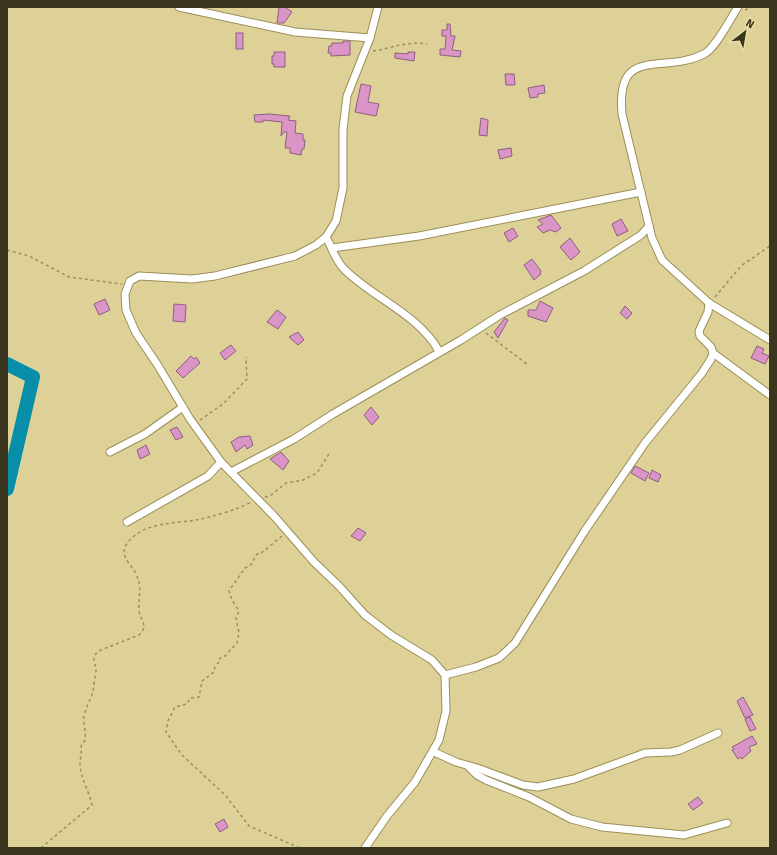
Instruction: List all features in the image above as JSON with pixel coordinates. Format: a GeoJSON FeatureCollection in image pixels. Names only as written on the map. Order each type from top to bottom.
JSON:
{"type":"FeatureCollection","features":[{"type":"Feature","properties":{"kind":"street"},"geometry":{"type":"LineString","coordinates":[[179,7],[295,32],[370,38]]}},
{"type":"Feature","properties":{"kind":"street"},"geometry":{"type":"LineString","coordinates":[[365,848],[387,816],[415,782],[434,752],[439,740],[446,710],[445,675],[432,660],[391,635],[365,615],[339,586],[314,562],[258,499],[221,462],[194,425],[133,326],[126,310],[125,302],[127,285],[139,276],[203,278],[275,262],[316,246],[326,237],[336,221],[343,188],[343,129],[347,96],[366,52],[378,7]]}},
{"type":"Feature","properties":{"kind":"street"},"geometry":{"type":"LineString","coordinates":[[738,7],[708,51],[696,57],[676,62],[642,67],[631,71],[626,78],[621,98],[622,114],[649,226],[656,248],[662,260],[709,302],[768,336]]}},
{"type":"Feature","properties":{"kind":"street"},"geometry":{"type":"LineString","coordinates":[[332,248],[419,236],[641,192]]}},
{"type":"Feature","properties":{"kind":"street"},"geometry":{"type":"LineString","coordinates":[[231,472],[294,439],[439,351],[461,340],[500,315],[584,270],[641,235],[649,226]]}},
{"type":"Feature","properties":{"kind":"street"},"geometry":{"type":"LineString","coordinates":[[326,237],[342,267],[401,310],[430,337],[439,351]]}},
{"type":"Feature","properties":{"kind":"street"},"geometry":{"type":"LineString","coordinates":[[709,302],[708,312],[699,331],[700,336],[709,343],[713,353],[770,395]]}},
{"type":"Feature","properties":{"kind":"street"},"geometry":{"type":"LineString","coordinates":[[445,675],[476,668],[499,658],[515,643],[604,502],[645,443],[702,373],[713,353]]}},
{"type":"Feature","properties":{"kind":"street"},"geometry":{"type":"LineString","coordinates":[[110,452],[145,434],[183,406]]}},
{"type":"Feature","properties":{"kind":"street"},"geometry":{"type":"LineString","coordinates":[[128,522],[208,476],[221,462]]}},
{"type":"Feature","properties":{"kind":"street"},"geometry":{"type":"LineString","coordinates":[[434,752],[469,767],[487,771],[523,785],[547,786],[592,773],[645,753],[680,750],[718,733]]}},
{"type":"Feature","properties":{"kind":"street"},"geometry":{"type":"LineString","coordinates":[[469,767],[486,780],[529,797],[571,819],[602,827],[684,835],[727,823]]}},
{"type":"Feature","properties":{"kind":"path"},"geometry":{"type":"LineString","coordinates":[[366,52],[413,42],[427,44]]}},
{"type":"Feature","properties":{"kind":"path"},"geometry":{"type":"LineString","coordinates":[[709,302],[713,300],[741,266],[770,246]]}},
{"type":"Feature","properties":{"kind":"path"},"geometry":{"type":"LineString","coordinates":[[7,250],[28,256],[69,276],[127,285]]}},
{"type":"Feature","properties":{"kind":"path"},"geometry":{"type":"LineString","coordinates":[[480,327],[497,343],[528,365]]}},
{"type":"Feature","properties":{"kind":"path"},"geometry":{"type":"LineString","coordinates":[[194,425],[223,404],[247,379],[246,357]]}},
{"type":"Feature","properties":{"kind":"path"},"geometry":{"type":"LineString","coordinates":[[41,848],[92,805],[90,792],[83,779],[80,763],[82,758],[81,746],[84,743],[86,734],[84,718],[94,691],[93,686],[96,672],[93,658],[96,652],[139,635],[144,629],[144,621],[139,611],[141,597],[140,582],[124,555],[125,546],[133,536],[147,528],[203,519],[245,507],[258,499],[270,496],[286,483],[302,480],[317,473],[329,454]]}},
{"type":"Feature","properties":{"kind":"path"},"geometry":{"type":"LineString","coordinates":[[288,532],[260,554],[257,554],[250,566],[244,568],[229,591],[232,600],[239,611],[236,618],[239,634],[237,643],[224,657],[220,658],[220,661],[215,666],[214,672],[202,681],[199,697],[190,698],[187,704],[175,707],[168,721],[166,732],[181,754],[226,796],[249,826],[300,848]]}},
{"type":"Feature","properties":{"kind":"building"},"geometry":{"type":"Polygon","coordinates":[[[279,7],[285,7],[292,12],[284,23],[277,23],[279,7]]]}},
{"type":"Feature","properties":{"kind":"building"},"geometry":{"type":"Polygon","coordinates":[[[447,24],[450,24],[451,36],[455,36],[452,50],[461,51],[460,57],[440,55],[440,49],[445,49],[446,36],[442,36],[442,30],[447,30],[447,24]]]}},
{"type":"Feature","properties":{"kind":"building"},"geometry":{"type":"Polygon","coordinates":[[[236,33],[243,33],[243,49],[236,49],[236,33]]]}},
{"type":"Feature","properties":{"kind":"building"},"geometry":{"type":"Polygon","coordinates":[[[343,41],[350,41],[350,55],[331,56],[331,53],[328,53],[329,46],[332,46],[332,43],[343,43],[343,41]]]}},
{"type":"Feature","properties":{"kind":"building"},"geometry":{"type":"Polygon","coordinates":[[[274,52],[285,52],[285,67],[274,67],[274,64],[272,64],[272,56],[274,56],[274,52]]]}},
{"type":"Feature","properties":{"kind":"building"},"geometry":{"type":"Polygon","coordinates":[[[408,52],[415,52],[414,61],[395,58],[395,53],[408,54],[408,52]]]}},
{"type":"Feature","properties":{"kind":"building"},"geometry":{"type":"Polygon","coordinates":[[[505,74],[514,74],[515,85],[506,85],[505,74]]]}},
{"type":"Feature","properties":{"kind":"building"},"geometry":{"type":"Polygon","coordinates":[[[361,84],[371,86],[368,102],[379,104],[376,116],[355,112],[361,84]]]}},
{"type":"Feature","properties":{"kind":"building"},"geometry":{"type":"Polygon","coordinates":[[[544,85],[545,93],[538,94],[538,97],[530,98],[528,88],[544,85]]]}},
{"type":"Feature","properties":{"kind":"building"},"geometry":{"type":"Polygon","coordinates":[[[269,114],[290,116],[288,120],[296,121],[295,133],[303,134],[303,140],[305,140],[304,149],[302,149],[301,155],[290,153],[290,148],[285,148],[287,132],[284,132],[281,136],[282,122],[263,120],[263,122],[255,122],[254,115],[269,114]]]}},
{"type":"Feature","properties":{"kind":"building"},"geometry":{"type":"Polygon","coordinates":[[[481,118],[488,120],[487,136],[479,135],[481,118]]]}},
{"type":"Feature","properties":{"kind":"building"},"geometry":{"type":"Polygon","coordinates":[[[511,148],[512,156],[500,159],[498,150],[511,148]]]}},
{"type":"Feature","properties":{"kind":"building"},"geometry":{"type":"Polygon","coordinates":[[[551,215],[561,228],[556,232],[550,230],[543,233],[537,227],[543,224],[538,220],[551,215]]]}},
{"type":"Feature","properties":{"kind":"building"},"geometry":{"type":"Polygon","coordinates":[[[621,219],[628,231],[617,236],[612,224],[621,219]]]}},
{"type":"Feature","properties":{"kind":"building"},"geometry":{"type":"Polygon","coordinates":[[[513,228],[518,236],[509,242],[504,233],[513,228]]]}},
{"type":"Feature","properties":{"kind":"building"},"geometry":{"type":"Polygon","coordinates":[[[570,238],[580,252],[571,260],[560,247],[570,238]]]}},
{"type":"Feature","properties":{"kind":"building"},"geometry":{"type":"Polygon","coordinates":[[[532,259],[541,271],[540,275],[534,280],[524,265],[532,259]]]}},
{"type":"Feature","properties":{"kind":"building"},"geometry":{"type":"Polygon","coordinates":[[[105,299],[110,310],[99,315],[94,304],[105,299]]]}},
{"type":"Feature","properties":{"kind":"building"},"geometry":{"type":"Polygon","coordinates":[[[540,301],[553,308],[546,322],[528,316],[528,310],[536,310],[540,301]]]}},
{"type":"Feature","properties":{"kind":"building"},"geometry":{"type":"Polygon","coordinates":[[[174,304],[186,305],[185,322],[173,321],[174,304]]]}},
{"type":"Feature","properties":{"kind":"building"},"geometry":{"type":"Polygon","coordinates":[[[625,306],[632,313],[627,319],[620,313],[625,306]]]}},
{"type":"Feature","properties":{"kind":"building"},"geometry":{"type":"Polygon","coordinates":[[[277,310],[286,317],[278,329],[267,322],[277,310]]]}},
{"type":"Feature","properties":{"kind":"building"},"geometry":{"type":"Polygon","coordinates":[[[505,318],[508,320],[498,338],[494,332],[505,318]]]}},
{"type":"Feature","properties":{"kind":"building"},"geometry":{"type":"Polygon","coordinates":[[[298,332],[304,340],[298,345],[289,337],[298,332]]]}},
{"type":"Feature","properties":{"kind":"building"},"geometry":{"type":"Polygon","coordinates":[[[231,345],[236,351],[225,360],[220,353],[231,345]]]}},
{"type":"Feature","properties":{"kind":"building"},"geometry":{"type":"Polygon","coordinates":[[[757,346],[764,349],[762,353],[769,356],[765,364],[751,358],[757,346]]]}},
{"type":"Feature","properties":{"kind":"building"},"geometry":{"type":"Polygon","coordinates":[[[191,356],[194,359],[196,357],[200,363],[183,378],[176,371],[191,356]]]}},
{"type":"Feature","properties":{"kind":"building"},"geometry":{"type":"Polygon","coordinates":[[[371,407],[379,417],[372,425],[364,415],[371,407]]]}},
{"type":"Feature","properties":{"kind":"building"},"geometry":{"type":"Polygon","coordinates":[[[177,427],[183,437],[176,440],[170,430],[177,427]]]}},
{"type":"Feature","properties":{"kind":"building"},"geometry":{"type":"Polygon","coordinates":[[[250,436],[253,445],[247,449],[245,445],[236,452],[231,442],[239,437],[250,436]]]}},
{"type":"Feature","properties":{"kind":"building"},"geometry":{"type":"Polygon","coordinates":[[[146,445],[150,454],[140,459],[137,450],[146,445]]]}},
{"type":"Feature","properties":{"kind":"building"},"geometry":{"type":"Polygon","coordinates":[[[281,452],[289,461],[283,470],[270,459],[281,452]]]}},
{"type":"Feature","properties":{"kind":"building"},"geometry":{"type":"Polygon","coordinates":[[[635,466],[649,473],[645,481],[631,473],[635,466]]]}},
{"type":"Feature","properties":{"kind":"building"},"geometry":{"type":"Polygon","coordinates":[[[652,470],[661,475],[658,482],[649,478],[652,470]]]}},
{"type":"Feature","properties":{"kind":"building"},"geometry":{"type":"Polygon","coordinates":[[[358,528],[366,533],[360,541],[351,536],[358,528]]]}},
{"type":"Feature","properties":{"kind":"building"},"geometry":{"type":"Polygon","coordinates":[[[743,697],[753,715],[745,718],[737,701],[743,697]]]}},
{"type":"Feature","properties":{"kind":"building"},"geometry":{"type":"Polygon","coordinates":[[[750,717],[756,729],[750,731],[745,719],[750,717]]]}},
{"type":"Feature","properties":{"kind":"building"},"geometry":{"type":"Polygon","coordinates":[[[752,736],[757,744],[749,747],[751,751],[742,759],[741,757],[738,759],[732,750],[734,749],[732,747],[752,736]]]}},
{"type":"Feature","properties":{"kind":"building"},"geometry":{"type":"Polygon","coordinates":[[[698,797],[703,803],[693,810],[688,804],[698,797]]]}},
{"type":"Feature","properties":{"kind":"building"},"geometry":{"type":"Polygon","coordinates":[[[224,819],[228,827],[220,832],[215,824],[224,819]]]}},
{"type":"Feature","properties":{"kind":"waterway"},"geometry":{"type":"LineString","coordinates":[[7,364],[33,377],[7,489]]}}]}
